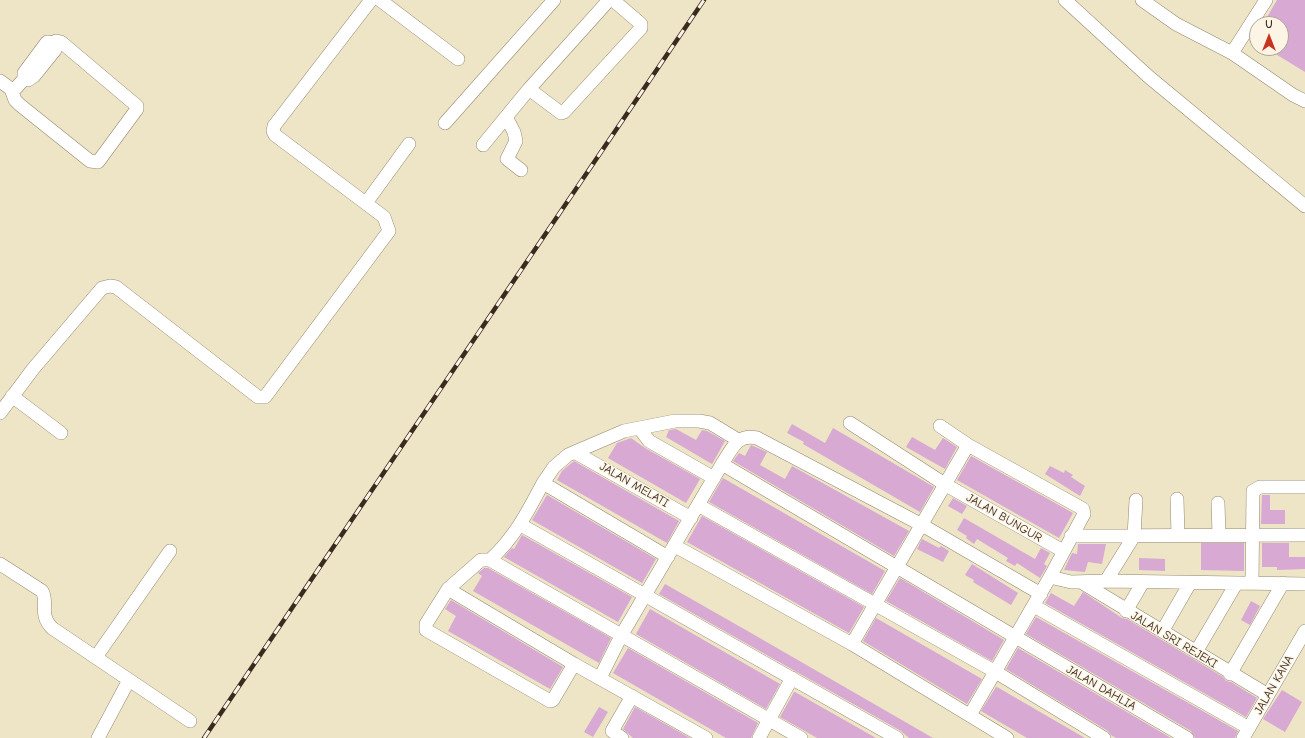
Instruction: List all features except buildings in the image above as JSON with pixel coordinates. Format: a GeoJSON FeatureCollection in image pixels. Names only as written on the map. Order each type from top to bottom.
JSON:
{"type":"FeatureCollection","features":[{"type":"Feature","properties":{"kind":"street"},"geometry":{"type":"LineString","coordinates":[[0,413],[12,396],[102,288],[110,286],[116,287],[258,397],[265,396],[389,230],[384,217],[275,136],[273,131],[274,126],[371,0]]}},
{"type":"Feature","properties":{"kind":"street"},"geometry":{"type":"LineString","coordinates":[[380,0],[458,59]]}},
{"type":"Feature","properties":{"kind":"street"},"geometry":{"type":"LineString","coordinates":[[444,123],[554,0]]}},
{"type":"Feature","properties":{"kind":"street"},"geometry":{"type":"LineString","coordinates":[[483,145],[529,89],[609,0]]}},
{"type":"Feature","properties":{"kind":"street"},"geometry":{"type":"LineString","coordinates":[[529,89],[561,113],[564,112],[641,28],[641,24],[613,0]]}},
{"type":"Feature","properties":{"kind":"street"},"geometry":{"type":"LineString","coordinates":[[1065,0],[1149,77],[1305,206]]}},
{"type":"Feature","properties":{"kind":"street"},"geometry":{"type":"LineString","coordinates":[[1142,0],[1176,24],[1232,53],[1305,102]]}},
{"type":"Feature","properties":{"kind":"street"},"geometry":{"type":"LineString","coordinates":[[1232,53],[1266,0]]}},
{"type":"Feature","properties":{"kind":"street"},"geometry":{"type":"LineString","coordinates":[[56,41],[61,42],[137,106],[137,109],[98,162],[90,161],[20,105],[5,85],[16,88],[24,79],[31,78],[55,50],[54,43],[56,41]]}},
{"type":"Feature","properties":{"kind":"street"},"geometry":{"type":"LineString","coordinates":[[506,117],[514,132],[516,141],[507,159],[521,170]]}},
{"type":"Feature","properties":{"kind":"street"},"geometry":{"type":"LineString","coordinates":[[366,203],[409,144]]}},
{"type":"Feature","properties":{"kind":"street"},"geometry":{"type":"LineString","coordinates":[[12,396],[61,433]]}},
{"type":"Feature","properties":{"kind":"street"},"geometry":{"type":"LineString","coordinates":[[490,560],[502,549],[521,525],[543,483],[554,467],[568,455],[624,431],[675,421],[699,420],[710,423],[738,440]]}},
{"type":"Feature","properties":{"kind":"street","name":"JALAN BUNGUR"},"geometry":{"type":"LineString","coordinates":[[850,423],[946,485],[1063,551]]}},
{"type":"Feature","properties":{"kind":"street"},"geometry":{"type":"LineString","coordinates":[[940,426],[968,445],[1083,509],[1084,514],[1041,594],[970,715]]}},
{"type":"Feature","properties":{"kind":"street"},"geometry":{"type":"LineString","coordinates":[[640,429],[649,441],[714,478]]}},
{"type":"Feature","properties":{"kind":"street"},"geometry":{"type":"LineString","coordinates":[[600,678],[621,636],[722,464],[738,440],[747,436],[757,438],[922,525],[1041,594]]}},
{"type":"Feature","properties":{"kind":"street"},"geometry":{"type":"LineString","coordinates":[[852,644],[968,445]]}},
{"type":"Feature","properties":{"kind":"street","name":"JALAN MELATI"},"geometry":{"type":"LineString","coordinates":[[576,452],[691,518]]}},
{"type":"Feature","properties":{"kind":"street","name":"JALAN DAHLIA"},"geometry":{"type":"LineString","coordinates":[[722,464],[898,566],[1015,638],[1188,738]]}},
{"type":"Feature","properties":{"kind":"street"},"geometry":{"type":"LineString","coordinates":[[543,483],[668,557]]}},
{"type":"Feature","properties":{"kind":"street"},"geometry":{"type":"LineString","coordinates":[[1252,583],[1253,491],[1256,488],[1305,488]]}},
{"type":"Feature","properties":{"kind":"street"},"geometry":{"type":"LineString","coordinates":[[1177,499],[1178,536]]}},
{"type":"Feature","properties":{"kind":"street"},"geometry":{"type":"LineString","coordinates":[[1106,581],[1134,536],[1136,500]]}},
{"type":"Feature","properties":{"kind":"street"},"geometry":{"type":"LineString","coordinates":[[1218,503],[1219,535]]}},
{"type":"Feature","properties":{"kind":"street"},"geometry":{"type":"LineString","coordinates":[[698,505],[994,672],[1104,738]]}},
{"type":"Feature","properties":{"kind":"street"},"geometry":{"type":"LineString","coordinates":[[521,525],[897,738]]}},
{"type":"Feature","properties":{"kind":"street"},"geometry":{"type":"LineString","coordinates":[[1072,536],[1305,535]]}},
{"type":"Feature","properties":{"kind":"street"},"geometry":{"type":"LineString","coordinates":[[675,546],[852,644],[1007,738]]}},
{"type":"Feature","properties":{"kind":"street"},"geometry":{"type":"LineString","coordinates":[[96,657],[170,552]]}},
{"type":"Feature","properties":{"kind":"street"},"geometry":{"type":"LineString","coordinates":[[574,664],[553,700],[550,701],[426,630],[426,624],[448,589],[481,560],[490,560],[801,738]]}},
{"type":"Feature","properties":{"kind":"street"},"geometry":{"type":"LineString","coordinates":[[0,564],[42,591],[44,596],[44,617],[49,624],[190,721]]}},
{"type":"Feature","properties":{"kind":"street"},"geometry":{"type":"LineString","coordinates":[[1050,577],[1062,581],[1081,582],[1106,581],[1305,584]]}},
{"type":"Feature","properties":{"kind":"street","name":"JALAN SRI REJEKI"},"geometry":{"type":"LineString","coordinates":[[1081,582],[1126,610],[1163,630],[1230,674],[1268,695]]}},
{"type":"Feature","properties":{"kind":"street"},"geometry":{"type":"LineString","coordinates":[[1126,610],[1143,582]]}},
{"type":"Feature","properties":{"kind":"street"},"geometry":{"type":"LineString","coordinates":[[1163,630],[1190,583]]}},
{"type":"Feature","properties":{"kind":"street"},"geometry":{"type":"LineString","coordinates":[[1230,674],[1283,583]]}},
{"type":"Feature","properties":{"kind":"street"},"geometry":{"type":"LineString","coordinates":[[1196,652],[1236,584]]}},
{"type":"Feature","properties":{"kind":"street"},"geometry":{"type":"LineString","coordinates":[[448,589],[574,664],[706,738]]}},
{"type":"Feature","properties":{"kind":"street"},"geometry":{"type":"LineString","coordinates":[[1034,606],[1246,733]]}},
{"type":"Feature","properties":{"kind":"street","name":"JALAN KANA"},"geometry":{"type":"LineString","coordinates":[[1246,733],[1305,631]]}},
{"type":"Feature","properties":{"kind":"street"},"geometry":{"type":"LineString","coordinates":[[759,738],[792,678]]}},
{"type":"Feature","properties":{"kind":"street"},"geometry":{"type":"LineString","coordinates":[[98,738],[129,680]]}},
{"type":"Feature","properties":{"kind":"street"},"geometry":{"type":"LineString","coordinates":[[622,738],[612,730],[632,696]]}},
{"type":"Feature","properties":{"kind":"railway"},"geometry":{"type":"LineString","coordinates":[[204,738],[704,0]]}}]}
